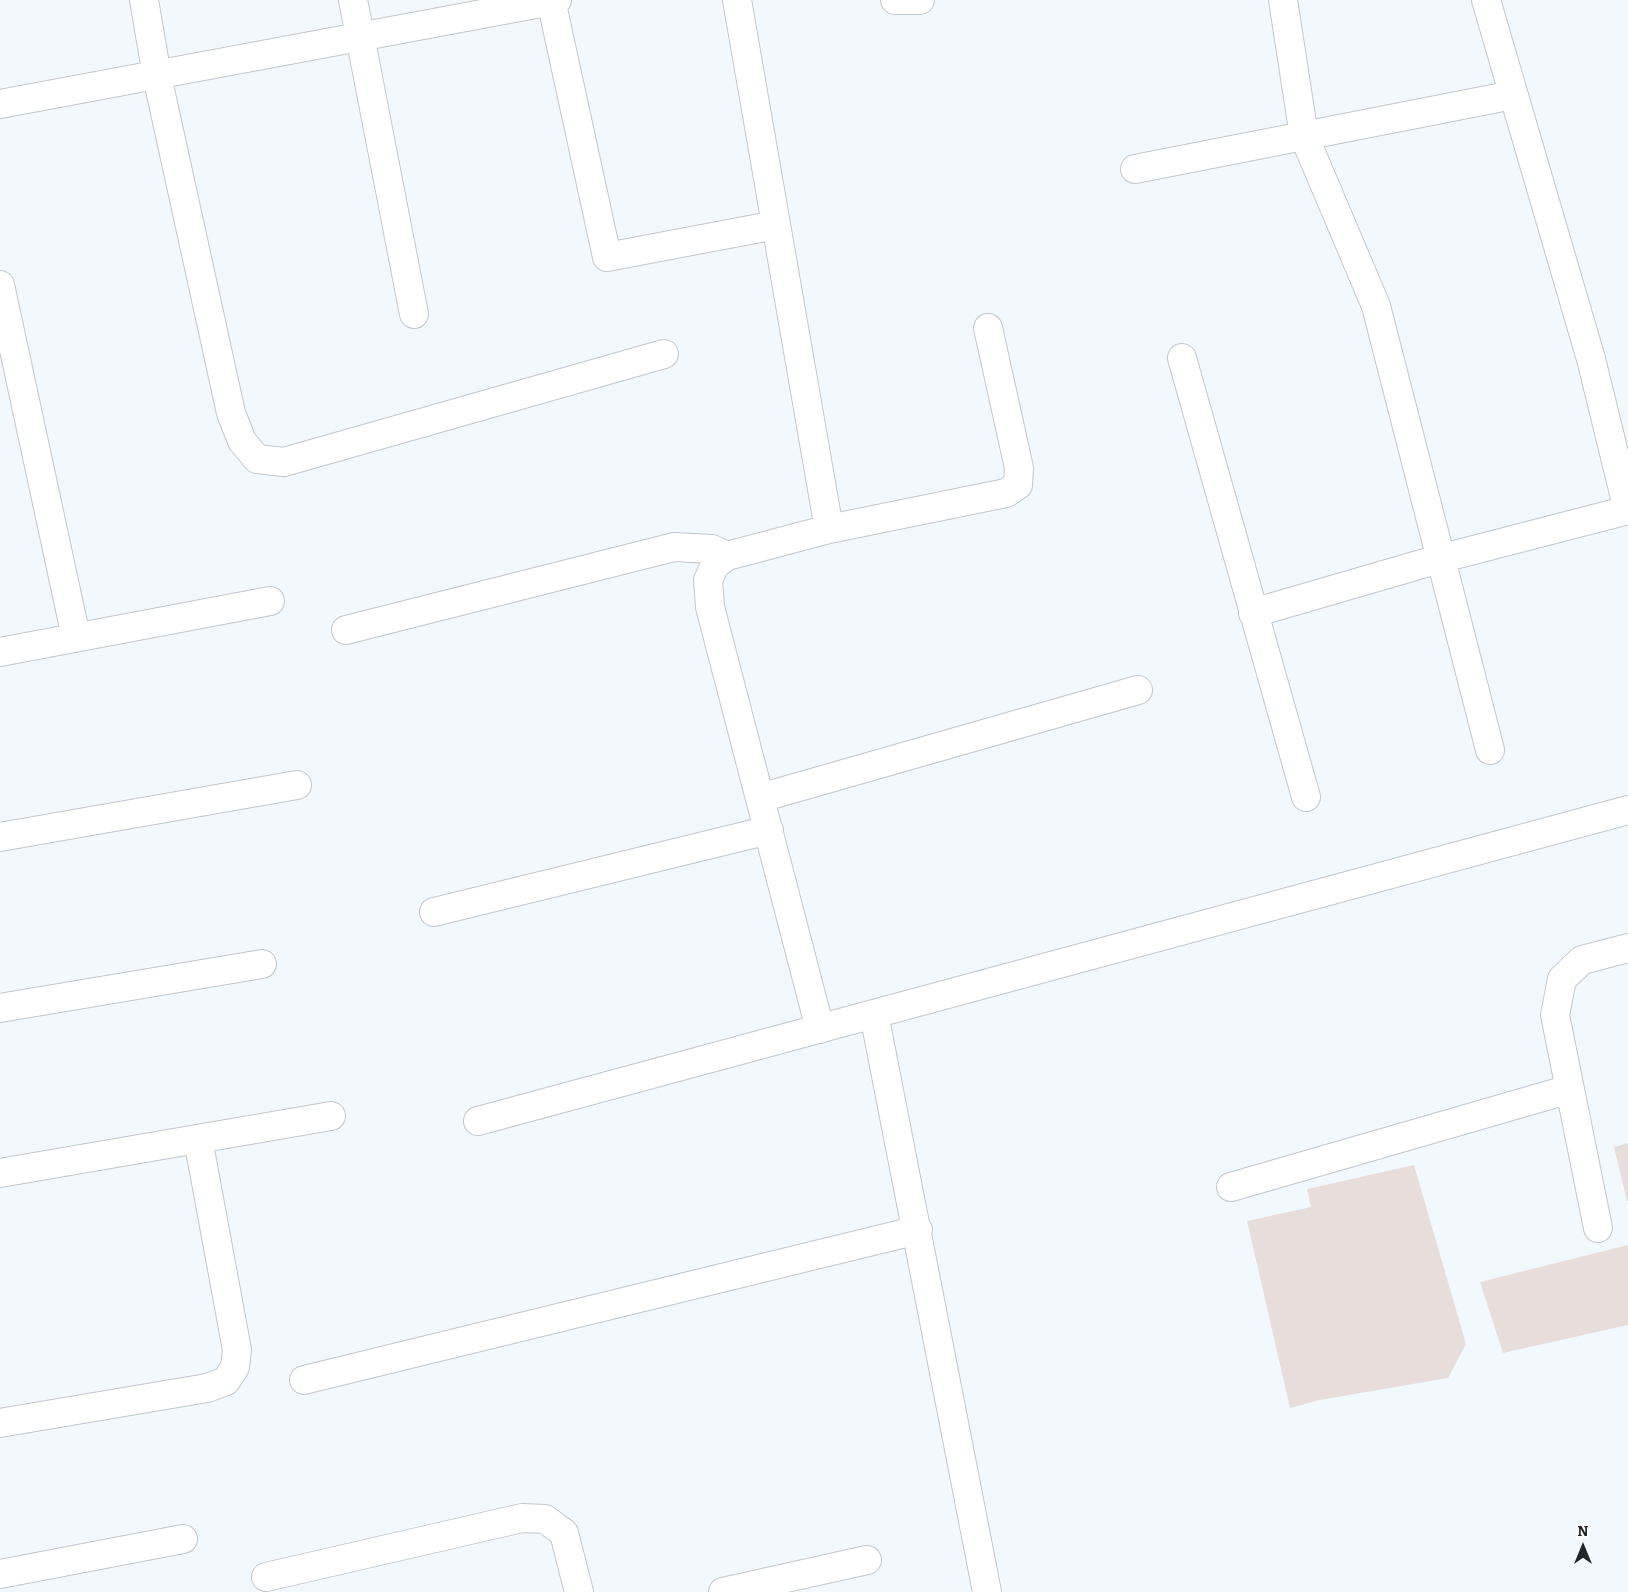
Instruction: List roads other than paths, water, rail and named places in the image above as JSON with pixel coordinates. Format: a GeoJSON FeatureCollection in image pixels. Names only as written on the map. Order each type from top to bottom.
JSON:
{"type":"FeatureCollection","features":[{"type":"Feature","properties":{"kind":"street"},"geometry":{"type":"LineString","coordinates":[[144,0],[157,76],[231,413],[242,441],[257,459],[284,462],[664,354]]}},
{"type":"Feature","properties":{"kind":"street"},"geometry":{"type":"LineString","coordinates":[[353,0],[414,314]]}},
{"type":"Feature","properties":{"kind":"street"},"geometry":{"type":"LineString","coordinates":[[0,104],[553,0],[606,257],[776,225]]}},
{"type":"Feature","properties":{"kind":"street"},"geometry":{"type":"LineString","coordinates":[[737,0],[830,529]]}},
{"type":"Feature","properties":{"kind":"street"},"geometry":{"type":"LineString","coordinates":[[895,0],[920,0]]}},
{"type":"Feature","properties":{"kind":"street"},"geometry":{"type":"LineString","coordinates":[[1283,0],[1304,136],[1376,306],[1439,559],[1490,750]]}},
{"type":"Feature","properties":{"kind":"street"},"geometry":{"type":"LineString","coordinates":[[1253,614],[1439,559],[1628,510],[1591,359],[1486,0]]}},
{"type":"Feature","properties":{"kind":"street"},"geometry":{"type":"LineString","coordinates":[[1136,169],[1513,96]]}},
{"type":"Feature","properties":{"kind":"street"},"geometry":{"type":"LineString","coordinates":[[0,285],[76,638]]}},
{"type":"Feature","properties":{"kind":"street"},"geometry":{"type":"LineString","coordinates":[[820,1029],[710,607],[708,580],[715,565],[727,556],[830,529],[1006,493],[1018,486],[1019,468],[988,328]]}},
{"type":"Feature","properties":{"kind":"street"},"geometry":{"type":"LineString","coordinates":[[1182,358],[1306,797]]}},
{"type":"Feature","properties":{"kind":"street"},"geometry":{"type":"LineString","coordinates":[[346,630],[674,547],[712,549],[727,556]]}},
{"type":"Feature","properties":{"kind":"street"},"geometry":{"type":"LineString","coordinates":[[0,652],[270,601]]}},
{"type":"Feature","properties":{"kind":"street"},"geometry":{"type":"LineString","coordinates":[[760,798],[1138,690]]}},
{"type":"Feature","properties":{"kind":"street"},"geometry":{"type":"LineString","coordinates":[[0,837],[297,785]]}},
{"type":"Feature","properties":{"kind":"street"},"geometry":{"type":"LineString","coordinates":[[478,1121],[1628,810]]}},
{"type":"Feature","properties":{"kind":"street"},"geometry":{"type":"LineString","coordinates":[[434,912],[769,830]]}},
{"type":"Feature","properties":{"kind":"street"},"geometry":{"type":"LineString","coordinates":[[1598,1228],[1556,1015],[1562,979],[1582,960],[1628,948]]}},
{"type":"Feature","properties":{"kind":"street"},"geometry":{"type":"LineString","coordinates":[[0,1008],[262,964]]}},
{"type":"Feature","properties":{"kind":"street"},"geometry":{"type":"LineString","coordinates":[[874,1014],[918,1230],[987,1592]]}},
{"type":"Feature","properties":{"kind":"street"},"geometry":{"type":"LineString","coordinates":[[1232,1187],[1570,1089]]}},
{"type":"Feature","properties":{"kind":"street"},"geometry":{"type":"LineString","coordinates":[[0,1173],[331,1116]]}},
{"type":"Feature","properties":{"kind":"street"},"geometry":{"type":"LineString","coordinates":[[0,1422],[207,1388],[226,1382],[235,1367],[237,1350],[198,1139]]}},
{"type":"Feature","properties":{"kind":"street"},"geometry":{"type":"LineString","coordinates":[[304,1380],[918,1230]]}},
{"type":"Feature","properties":{"kind":"street"},"geometry":{"type":"LineString","coordinates":[[266,1577],[522,1518],[545,1519],[564,1533],[579,1592]]}},
{"type":"Feature","properties":{"kind":"street"},"geometry":{"type":"LineString","coordinates":[[0,1574],[183,1539]]}},
{"type":"Feature","properties":{"kind":"street"},"geometry":{"type":"LineString","coordinates":[[723,1592],[867,1560]]}}]}
